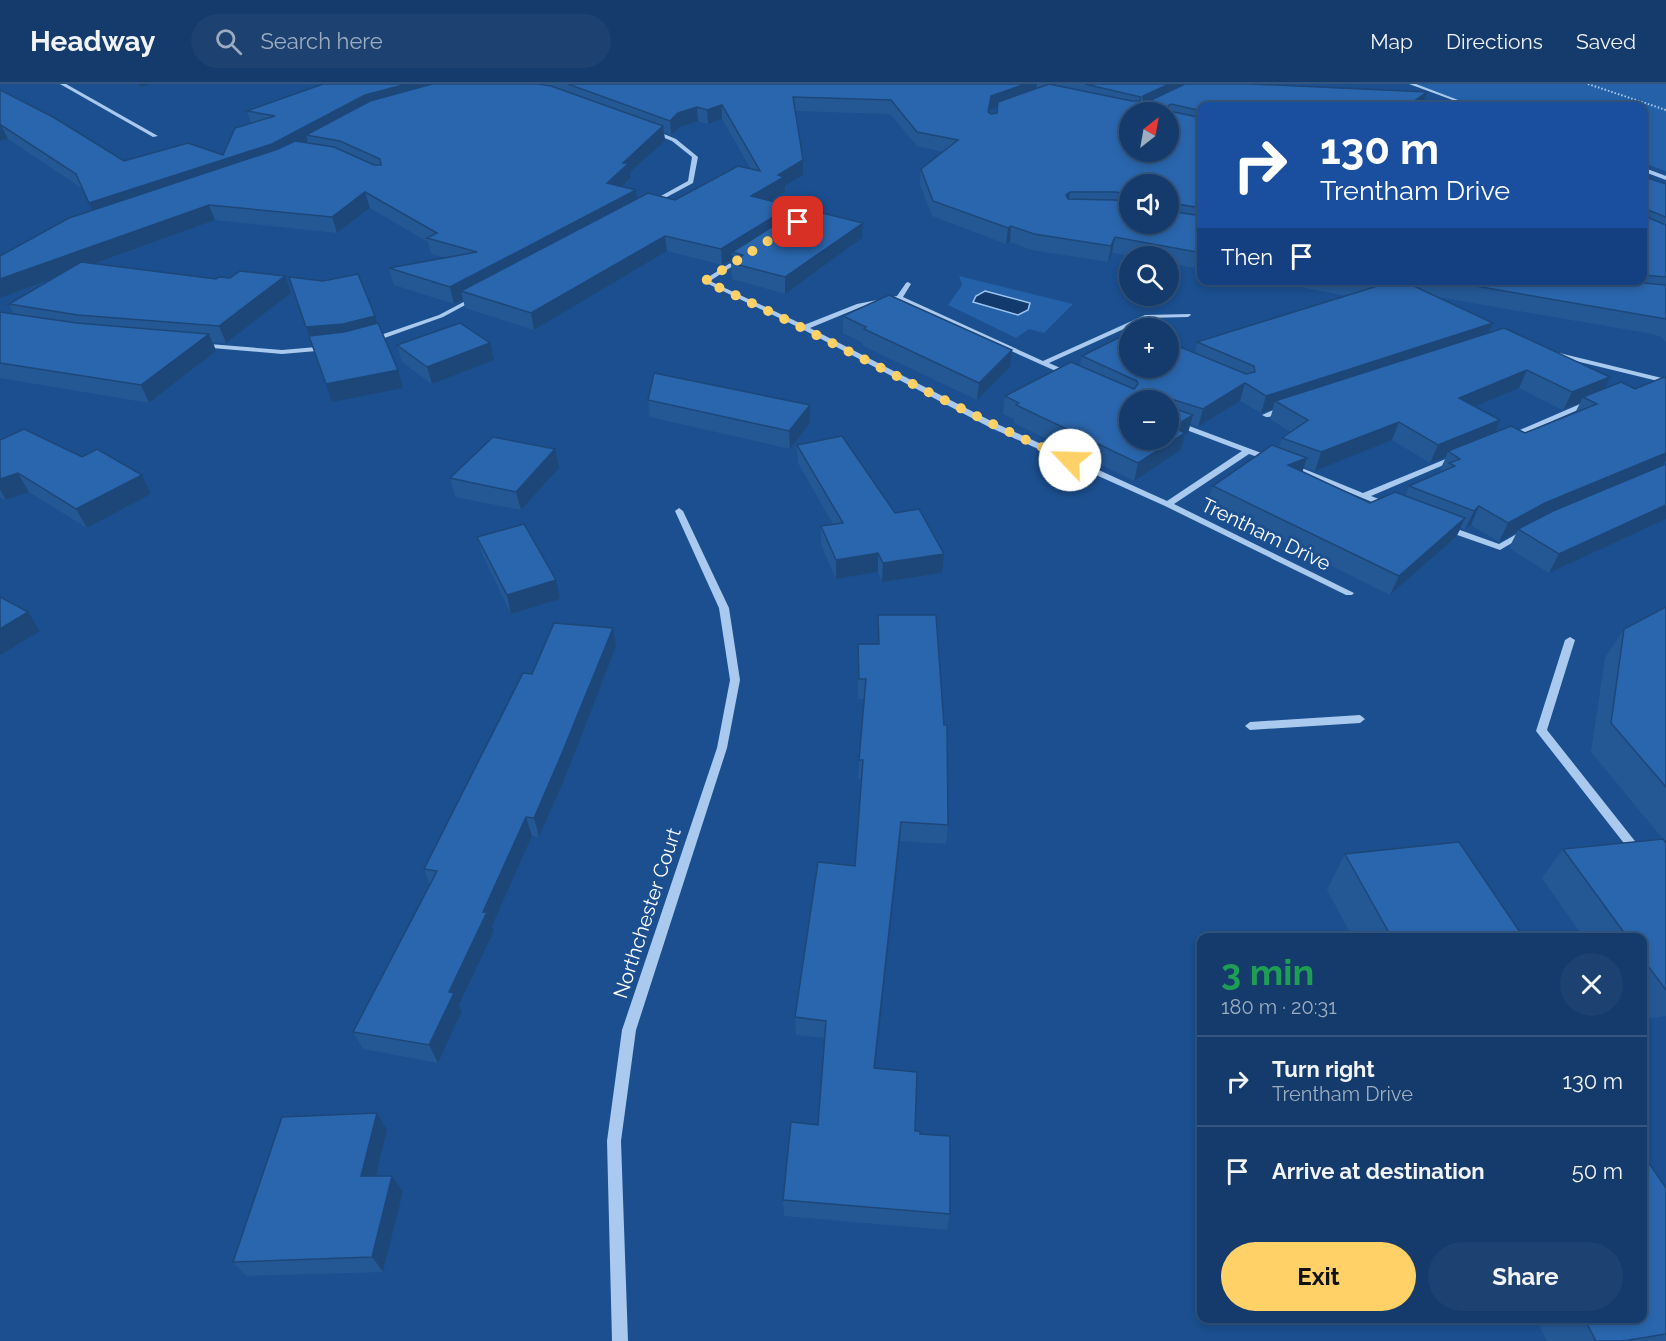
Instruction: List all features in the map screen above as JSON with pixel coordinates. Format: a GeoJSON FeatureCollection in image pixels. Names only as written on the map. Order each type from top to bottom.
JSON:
{"type":"FeatureCollection","features":[{"type":"Feature","properties":{"kind":"street"},"geometry":{"type":"LineString","coordinates":[[62,84],[155,136]]}},
{"type":"Feature","properties":{"kind":"street"},"geometry":{"type":"LineString","coordinates":[[1411,84],[1461,102]]}},
{"type":"Feature","properties":{"kind":"street"},"geometry":{"type":"LineString","coordinates":[[640,126],[674,140],[695,158],[691,182],[650,204]]}},
{"type":"Feature","properties":{"kind":"street"},"geometry":{"type":"LineString","coordinates":[[1647,171],[1666,178]]}},
{"type":"Feature","properties":{"kind":"street","name":"Trentham Drive"},"geometry":{"type":"LineString","coordinates":[[752,252],[705,281],[804,328],[992,425],[1168,504],[1349,593]]}},
{"type":"Feature","properties":{"kind":"street"},"geometry":{"type":"LineString","coordinates":[[899,298],[908,285]]}},
{"type":"Feature","properties":{"kind":"street"},"geometry":{"type":"LineString","coordinates":[[360,343],[393,334],[441,316],[483,294]]}},
{"type":"Feature","properties":{"kind":"street"},"geometry":{"type":"LineString","coordinates":[[804,328],[859,305],[899,298],[1076,378]]}},
{"type":"Feature","properties":{"kind":"street"},"geometry":{"type":"LineString","coordinates":[[1141,318],[1147,315],[1188,315]]}},
{"type":"Feature","properties":{"kind":"street"},"geometry":{"type":"LineString","coordinates":[[1044,363],[1119,328]]}},
{"type":"Feature","properties":{"kind":"street"},"geometry":{"type":"LineString","coordinates":[[190,345],[282,352],[338,347]]}},
{"type":"Feature","properties":{"kind":"street"},"geometry":{"type":"LineString","coordinates":[[1540,350],[1666,381]]}},
{"type":"Feature","properties":{"kind":"street"},"geometry":{"type":"LineString","coordinates":[[1655,389],[1666,388]]}},
{"type":"Feature","properties":{"kind":"street"},"geometry":{"type":"LineString","coordinates":[[1505,438],[1601,399]]}},
{"type":"Feature","properties":{"kind":"street"},"geometry":{"type":"LineString","coordinates":[[1266,415],[1299,404]]}},
{"type":"Feature","properties":{"kind":"street"},"geometry":{"type":"LineString","coordinates":[[1179,424],[1365,495],[1403,512]]}},
{"type":"Feature","properties":{"kind":"street","name":"Trentham Drive"},"geometry":{"type":"LineString","coordinates":[[1168,504],[1248,451]]}},
{"type":"Feature","properties":{"kind":"street"},"geometry":{"type":"LineString","coordinates":[[1365,495],[1462,455]]}},
{"type":"Feature","properties":{"kind":"street","name":"Northchester Court"},"geometry":{"type":"LineString","coordinates":[[620,1341],[614,1141],[629,1030],[722,747],[735,680],[724,608],[679,511]]}},
{"type":"Feature","properties":{"kind":"street"},"geometry":{"type":"LineString","coordinates":[[1434,524],[1500,547],[1539,526]]}},
{"type":"Feature","properties":{"kind":"street"},"geometry":{"type":"LineString","coordinates":[[1570,640],[1540,731],[1644,861]]}},
{"type":"Feature","properties":{"kind":"street"},"geometry":{"type":"LineString","coordinates":[[1250,726],[1360,719]]}},
{"type":"Feature","properties":{"kind":"path"},"geometry":{"type":"LineString","coordinates":[[1588,84],[1642,102]]}},
{"type":"Feature","properties":{"kind":"path"},"geometry":{"type":"LineString","coordinates":[[1647,104],[1666,110]]}},
{"type":"Feature","properties":{"kind":"shaded area"},"geometry":{"type":"Polygon","coordinates":[[[1411,84],[1666,84],[1666,171],[1647,164],[1647,102],[1464,102],[1411,84]]]}},
{"type":"Feature","properties":{"kind":"shaded area"},"geometry":{"type":"Polygon","coordinates":[[[959,276],[1073,304],[1044,333],[1029,329],[1016,338],[948,305],[962,285],[959,276]]]}},
{"type":"Feature","properties":{"kind":"shaded area"},"geometry":{"type":"Polygon","coordinates":[[[985,291],[1030,303],[1028,310],[1018,315],[973,302],[976,296],[985,291]]]}},
{"type":"Feature","properties":{"kind":"building"},"geometry":{"type":"Polygon","coordinates":[[[323,84],[407,84],[365,95],[272,144],[89,203],[76,174],[0,125],[0,90],[53,117],[124,161],[188,143],[223,155],[235,128],[275,116],[247,111],[323,84]]]}},
{"type":"Feature","properties":{"kind":"building"},"geometry":{"type":"Polygon","coordinates":[[[432,84],[551,86],[663,126],[623,163],[629,163],[607,183],[636,190],[450,287],[389,268],[477,252],[427,238],[437,233],[365,192],[332,217],[209,205],[0,279],[0,256],[69,218],[278,149],[295,141],[334,147],[374,165],[381,165],[380,159],[340,141],[306,135],[370,101],[432,84]]]}},
{"type":"Feature","properties":{"kind":"building"},"geometry":{"type":"Polygon","coordinates":[[[568,84],[1025,84],[991,96],[988,112],[991,114],[997,113],[998,102],[1049,84],[1132,101],[1140,101],[1141,97],[1085,84],[1169,84],[1143,96],[1143,100],[1151,100],[1185,84],[1251,84],[1427,92],[1413,102],[1197,102],[1197,110],[1179,106],[1179,102],[1119,102],[1119,162],[1179,162],[1179,113],[1197,117],[1197,207],[1179,204],[1179,174],[1119,174],[1119,193],[1070,192],[1066,195],[1068,199],[1119,201],[1119,234],[1179,234],[1179,212],[1197,215],[1197,252],[1179,249],[1179,246],[1164,246],[1115,237],[1111,246],[1034,234],[1011,226],[1008,228],[933,201],[921,169],[958,140],[917,132],[891,100],[793,97],[803,160],[778,175],[784,177],[751,196],[791,206],[721,249],[665,236],[531,313],[461,291],[648,193],[675,200],[738,166],[760,171],[722,105],[707,110],[697,107],[678,113],[670,121],[568,84]]]}},
{"type":"Feature","properties":{"kind":"building"},"geometry":{"type":"Polygon","coordinates":[[[1647,178],[1666,184],[1666,217],[1648,210],[1649,218],[1666,225],[1666,277],[1647,275],[1647,178]]]}},
{"type":"Feature","properties":{"kind":"building"},"geometry":{"type":"Polygon","coordinates":[[[802,208],[863,223],[785,277],[731,263],[743,255],[732,252],[802,208]]]}},
{"type":"Feature","properties":{"kind":"building"},"geometry":{"type":"Polygon","coordinates":[[[81,262],[216,279],[230,278],[240,271],[285,276],[219,326],[78,315],[9,304],[81,262]]]}},
{"type":"Feature","properties":{"kind":"building"},"geometry":{"type":"Polygon","coordinates":[[[358,274],[375,316],[343,324],[306,327],[289,277],[323,281],[358,274]]]}},
{"type":"Feature","properties":{"kind":"building"},"geometry":{"type":"Polygon","coordinates":[[[1381,285],[1412,285],[1493,323],[1266,396],[1245,383],[1203,409],[1179,402],[1179,390],[1119,390],[1119,450],[1158,450],[1138,463],[1016,405],[1019,403],[1005,396],[1071,362],[1134,389],[1138,384],[1130,378],[1179,378],[1179,347],[1246,374],[1255,372],[1254,366],[1197,342],[1381,285]]]}},
{"type":"Feature","properties":{"kind":"building"},"geometry":{"type":"Polygon","coordinates":[[[1470,285],[1666,285],[1666,319],[1470,285]]]}},
{"type":"Feature","properties":{"kind":"building"},"geometry":{"type":"Polygon","coordinates":[[[889,295],[1012,350],[979,383],[864,329],[866,327],[843,316],[889,295]]]}},
{"type":"Feature","properties":{"kind":"building"},"geometry":{"type":"Polygon","coordinates":[[[0,312],[77,323],[209,334],[141,385],[0,363],[0,312]]]}},
{"type":"Feature","properties":{"kind":"building"},"geometry":{"type":"Polygon","coordinates":[[[378,323],[398,370],[326,384],[309,336],[344,332],[378,323]]]}},
{"type":"Feature","properties":{"kind":"building"},"geometry":{"type":"Polygon","coordinates":[[[460,323],[490,343],[427,367],[397,345],[460,323]]]}},
{"type":"Feature","properties":{"kind":"building"},"geometry":{"type":"Polygon","coordinates":[[[1504,328],[1610,377],[1572,392],[1527,370],[1459,398],[1500,420],[1438,445],[1399,422],[1321,452],[1282,438],[1308,420],[1275,401],[1504,328]]]}},
{"type":"Feature","properties":{"kind":"building"},"geometry":{"type":"Polygon","coordinates":[[[1119,338],[1119,373],[1082,356],[1119,338]]]}},
{"type":"Feature","properties":{"kind":"building"},"geometry":{"type":"Polygon","coordinates":[[[654,373],[810,405],[789,431],[648,400],[654,373]]]}},
{"type":"Feature","properties":{"kind":"building"},"geometry":{"type":"Polygon","coordinates":[[[1666,378],[1666,453],[1545,503],[1508,523],[1479,506],[1474,511],[1409,486],[1455,466],[1449,463],[1460,459],[1448,451],[1511,426],[1525,433],[1597,404],[1583,397],[1621,382],[1635,389],[1666,378]]]}},
{"type":"Feature","properties":{"kind":"building"},"geometry":{"type":"Polygon","coordinates":[[[1179,410],[1193,415],[1179,423],[1179,410]]]}},
{"type":"Feature","properties":{"kind":"building"},"geometry":{"type":"Polygon","coordinates":[[[24,429],[82,457],[97,449],[142,475],[76,509],[18,473],[0,479],[0,440],[24,429]]]}},
{"type":"Feature","properties":{"kind":"building"},"geometry":{"type":"Polygon","coordinates":[[[842,436],[895,513],[919,509],[944,554],[883,563],[878,553],[836,560],[821,526],[843,523],[797,445],[842,436]]]}},
{"type":"Feature","properties":{"kind":"building"},"geometry":{"type":"Polygon","coordinates":[[[493,437],[555,449],[516,492],[450,478],[493,437]]]}},
{"type":"Feature","properties":{"kind":"building"},"geometry":{"type":"Polygon","coordinates":[[[1272,445],[1307,458],[1288,465],[1370,503],[1395,492],[1465,518],[1399,576],[1213,486],[1272,445]]]}},
{"type":"Feature","properties":{"kind":"building"},"geometry":{"type":"Polygon","coordinates":[[[1666,464],[1666,505],[1559,554],[1518,529],[1553,511],[1666,464]]]}},
{"type":"Feature","properties":{"kind":"building"},"geometry":{"type":"Polygon","coordinates":[[[524,524],[556,580],[507,595],[477,537],[524,524]]]}},
{"type":"Feature","properties":{"kind":"building"},"geometry":{"type":"Polygon","coordinates":[[[0,597],[28,612],[0,629],[0,597]]]}},
{"type":"Feature","properties":{"kind":"building"},"geometry":{"type":"Polygon","coordinates":[[[1666,607],[1666,787],[1611,723],[1624,629],[1666,607]]]}},
{"type":"Feature","properties":{"kind":"building"},"geometry":{"type":"Polygon","coordinates":[[[878,615],[936,615],[944,725],[947,725],[948,825],[901,822],[874,1068],[917,1072],[915,1131],[920,1131],[920,1134],[950,1136],[950,1214],[783,1200],[791,1122],[818,1125],[826,1021],[795,1017],[818,862],[855,866],[863,760],[859,760],[866,679],[859,679],[858,644],[879,644],[878,615]]]}},
{"type":"Feature","properties":{"kind":"building"},"geometry":{"type":"Polygon","coordinates":[[[554,623],[613,628],[534,818],[526,817],[483,912],[487,912],[449,992],[454,993],[429,1045],[353,1032],[437,871],[424,869],[523,673],[532,674],[554,623]]]}},
{"type":"Feature","properties":{"kind":"building"},"geometry":{"type":"Polygon","coordinates":[[[1663,839],[1666,843],[1666,990],[1647,965],[1647,933],[1624,933],[1563,849],[1663,839]]]}},
{"type":"Feature","properties":{"kind":"building"},"geometry":{"type":"Polygon","coordinates":[[[1459,842],[1521,933],[1389,933],[1345,854],[1459,842]]]}},
{"type":"Feature","properties":{"kind":"building"},"geometry":{"type":"Polygon","coordinates":[[[377,1113],[361,1176],[392,1176],[372,1257],[233,1262],[282,1117],[377,1113]]]}},
{"type":"Feature","properties":{"kind":"building"},"geometry":{"type":"Polygon","coordinates":[[[1647,1160],[1666,1188],[1666,1334],[1623,1341],[1596,1341],[1587,1323],[1647,1323],[1647,1160]]]}},
{"type":"Feature","properties":{"kind":"route"},"geometry":{"type":"LineString","coordinates":[[798,222],[705,281],[804,328],[992,425],[1070,460]]}}]}
